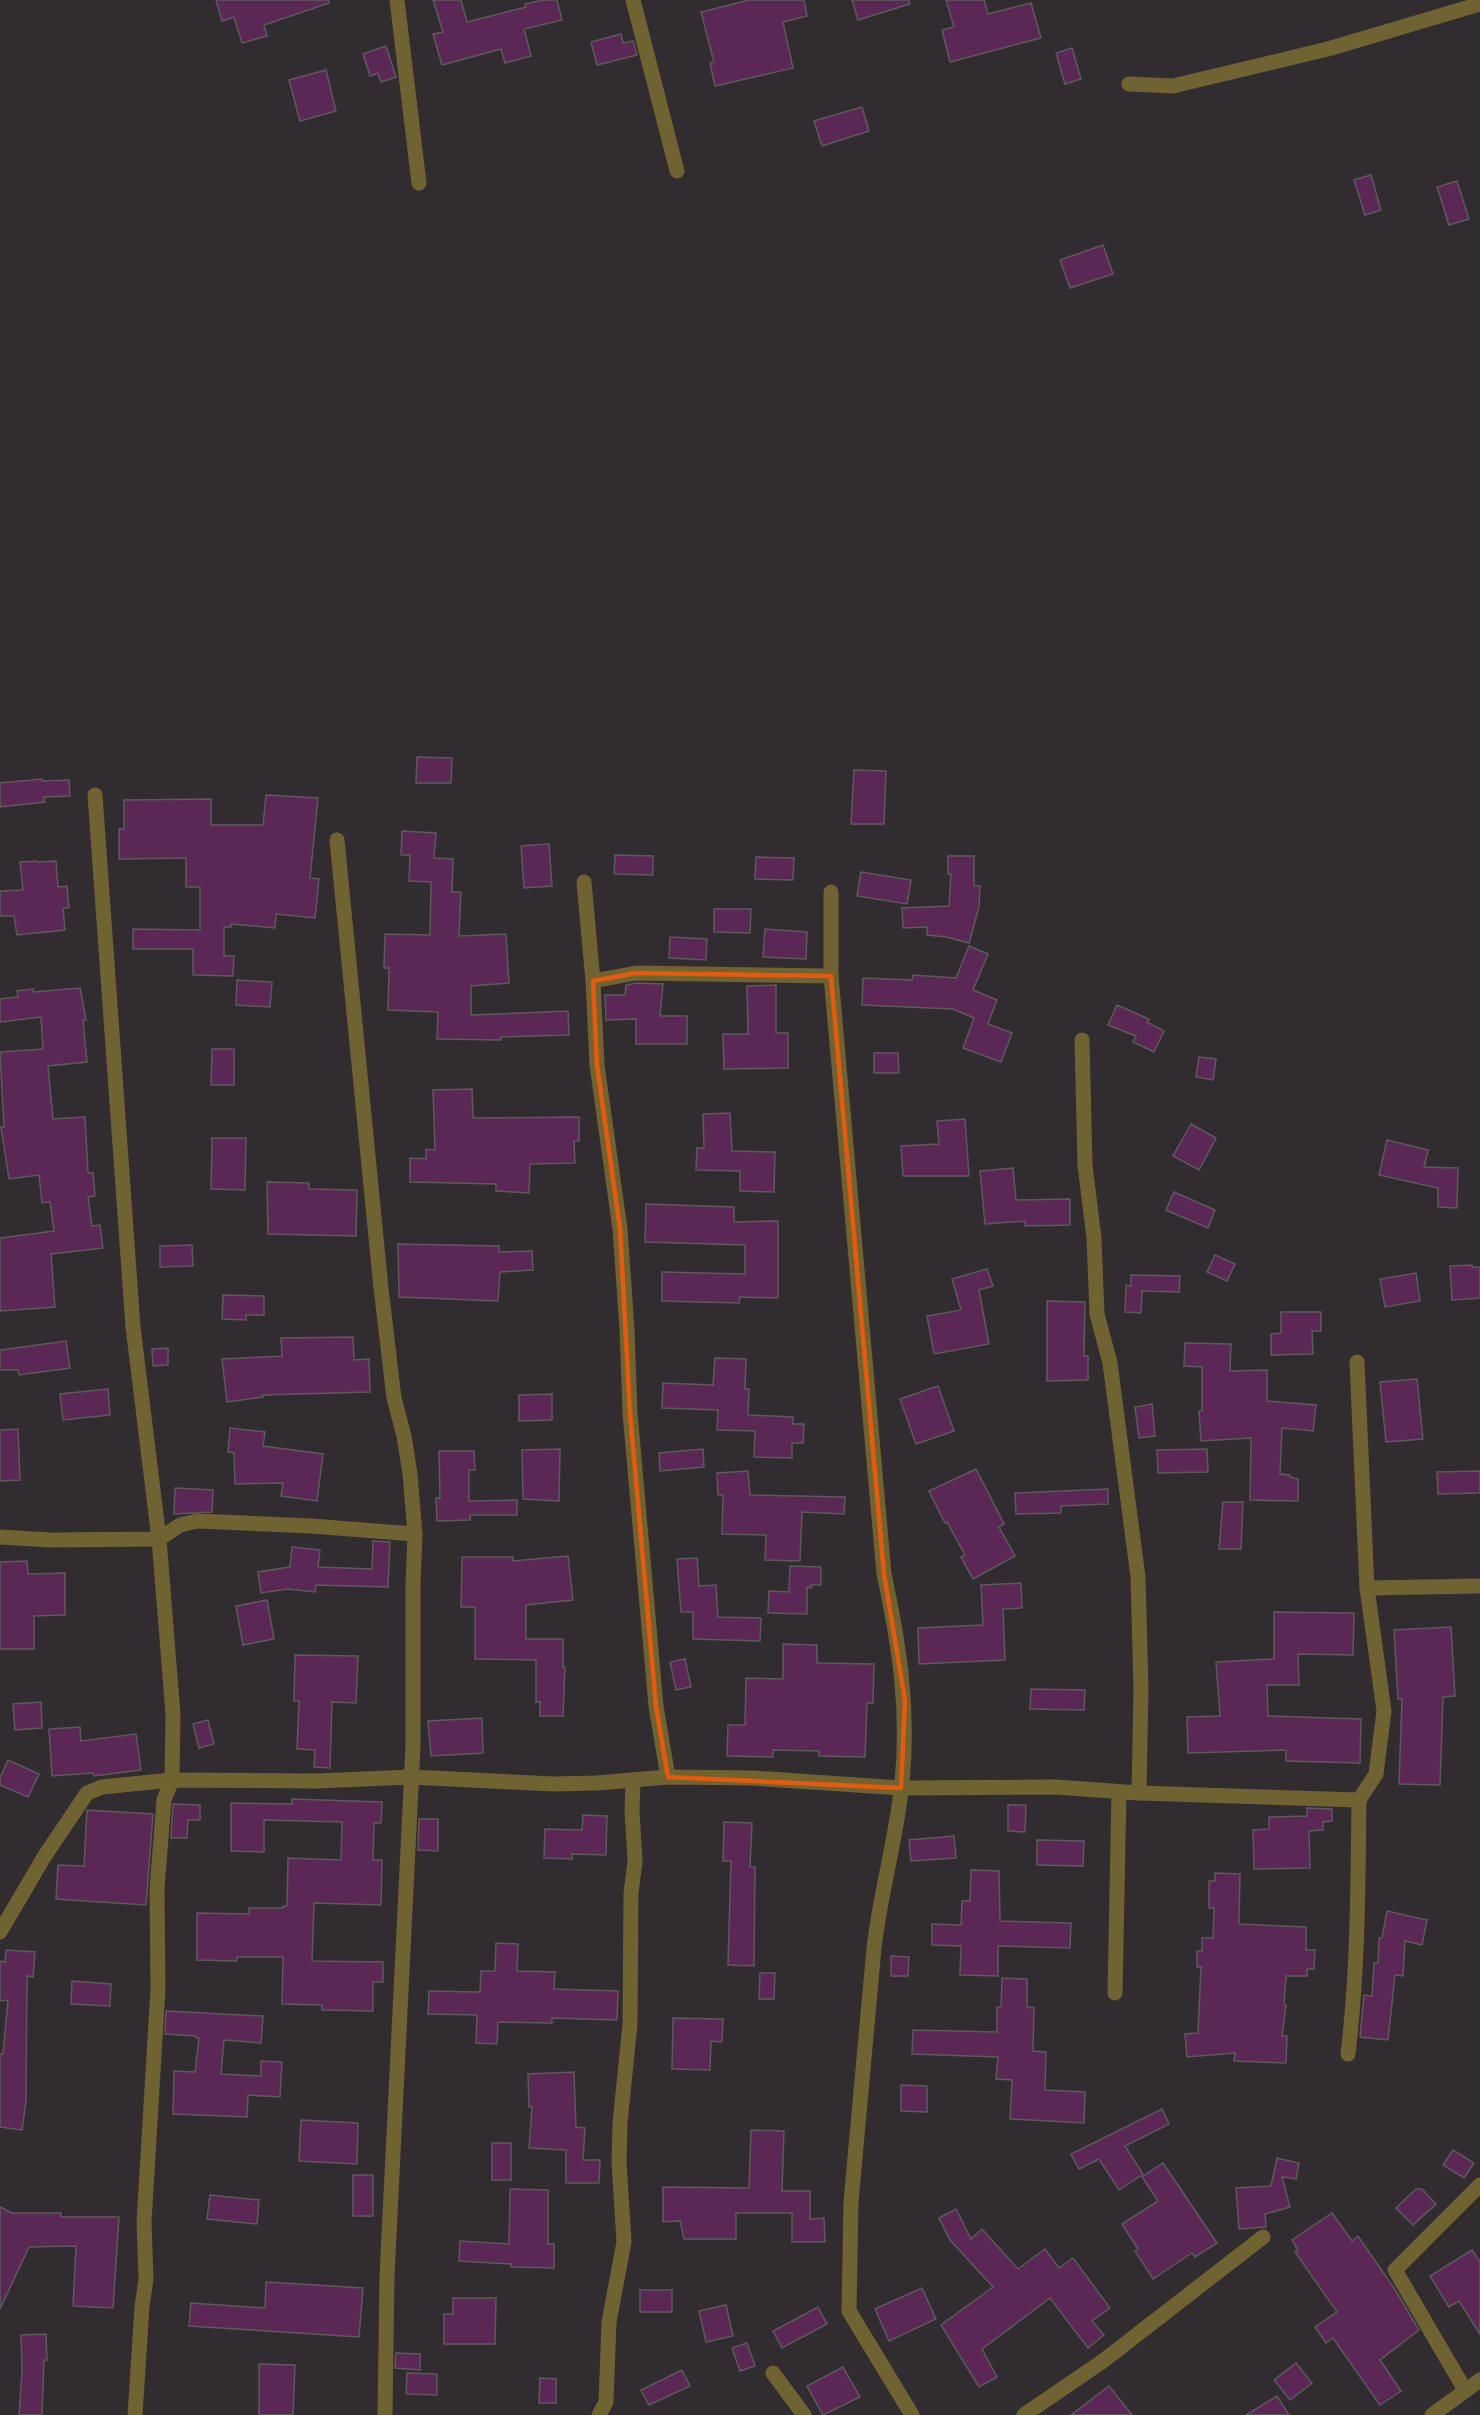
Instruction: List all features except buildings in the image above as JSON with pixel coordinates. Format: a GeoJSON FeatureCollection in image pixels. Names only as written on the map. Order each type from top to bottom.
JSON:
{"type":"FeatureCollection","features":[{"type":"Feature","properties":{"kind":"street"},"geometry":{"type":"LineString","coordinates":[[397,0],[419,183]]}},
{"type":"Feature","properties":{"kind":"street"},"geometry":{"type":"LineString","coordinates":[[633,0],[677,171]]}},
{"type":"Feature","properties":{"kind":"street"},"geometry":{"type":"LineString","coordinates":[[1129,84],[1173,86],[1328,48],[1480,4]]}},
{"type":"Feature","properties":{"kind":"street"},"geometry":{"type":"LineString","coordinates":[[95,795],[133,1327],[159,1539],[174,1714],[172,1780],[164,1800],[157,1889],[158,1989],[144,2222],[146,2279],[135,2415]]}},
{"type":"Feature","properties":{"kind":"street"},"geometry":{"type":"LineString","coordinates":[[337,840],[381,1288],[394,1398],[404,1436],[410,1474],[415,1534],[412,1585],[413,1747],[388,2264],[385,2415]]}},
{"type":"Feature","properties":{"kind":"street"},"geometry":{"type":"LineString","coordinates":[[584,882],[593,981],[597,1065],[620,1229],[630,1413],[656,1706],[668,1777]]}},
{"type":"Feature","properties":{"kind":"street"},"geometry":{"type":"LineString","coordinates":[[831,892],[831,976],[884,1574],[897,1632],[905,1701],[902,1788],[896,1828],[878,1910],[874,1948],[851,2202],[849,2311],[912,2415]]}},
{"type":"Feature","properties":{"kind":"street"},"geometry":{"type":"LineString","coordinates":[[593,981],[636,973],[831,976]]}},
{"type":"Feature","properties":{"kind":"street"},"geometry":{"type":"LineString","coordinates":[[1082,1040],[1085,1165],[1094,1238],[1097,1314],[1110,1363],[1138,1577],[1141,1689],[1138,1793]]}},
{"type":"Feature","properties":{"kind":"street"},"geometry":{"type":"LineString","coordinates":[[1348,2054],[1358,1902],[1359,1800],[1376,1774],[1384,1711],[1367,1588],[1358,1362]]}},
{"type":"Feature","properties":{"kind":"street"},"geometry":{"type":"LineString","coordinates":[[0,1537],[51,1540],[159,1539],[180,1525],[197,1521],[415,1534]]}},
{"type":"Feature","properties":{"kind":"street"},"geometry":{"type":"LineString","coordinates":[[1367,1588],[1480,1586]]}},
{"type":"Feature","properties":{"kind":"street"},"geometry":{"type":"LineString","coordinates":[[0,1932],[50,1847],[87,1793],[102,1787],[172,1780],[317,1781],[411,1777],[554,1784],[668,1777],[753,1778],[902,1788],[1056,1787],[1138,1793],[1359,1800]]}},
{"type":"Feature","properties":{"kind":"street"},"geometry":{"type":"LineString","coordinates":[[599,2415],[606,2402],[609,2322],[624,2242],[619,2152],[624,2064],[630,2024],[631,1893],[635,1862],[633,1780]]}},
{"type":"Feature","properties":{"kind":"street"},"geometry":{"type":"LineString","coordinates":[[1115,1993],[1119,1792]]}},
{"type":"Feature","properties":{"kind":"street"},"geometry":{"type":"LineString","coordinates":[[1465,2390],[1395,2270],[1480,2185]]}},
{"type":"Feature","properties":{"kind":"street"},"geometry":{"type":"LineString","coordinates":[[1024,2415],[1103,2361],[1263,2237]]}},
{"type":"Feature","properties":{"kind":"street"},"geometry":{"type":"LineString","coordinates":[[773,2373],[804,2415]]}},
{"type":"Feature","properties":{"kind":"street"},"geometry":{"type":"LineString","coordinates":[[1432,2415],[1480,2380]]}},
{"type":"Feature","properties":{"kind":"highlighted area"},"geometry":{"type":"Polygon","coordinates":[[[636,973],[831,976],[884,1574],[905,1701],[901,1788],[668,1777],[656,1706],[630,1413],[620,1229],[597,1065],[593,981],[636,973]]]}}]}
